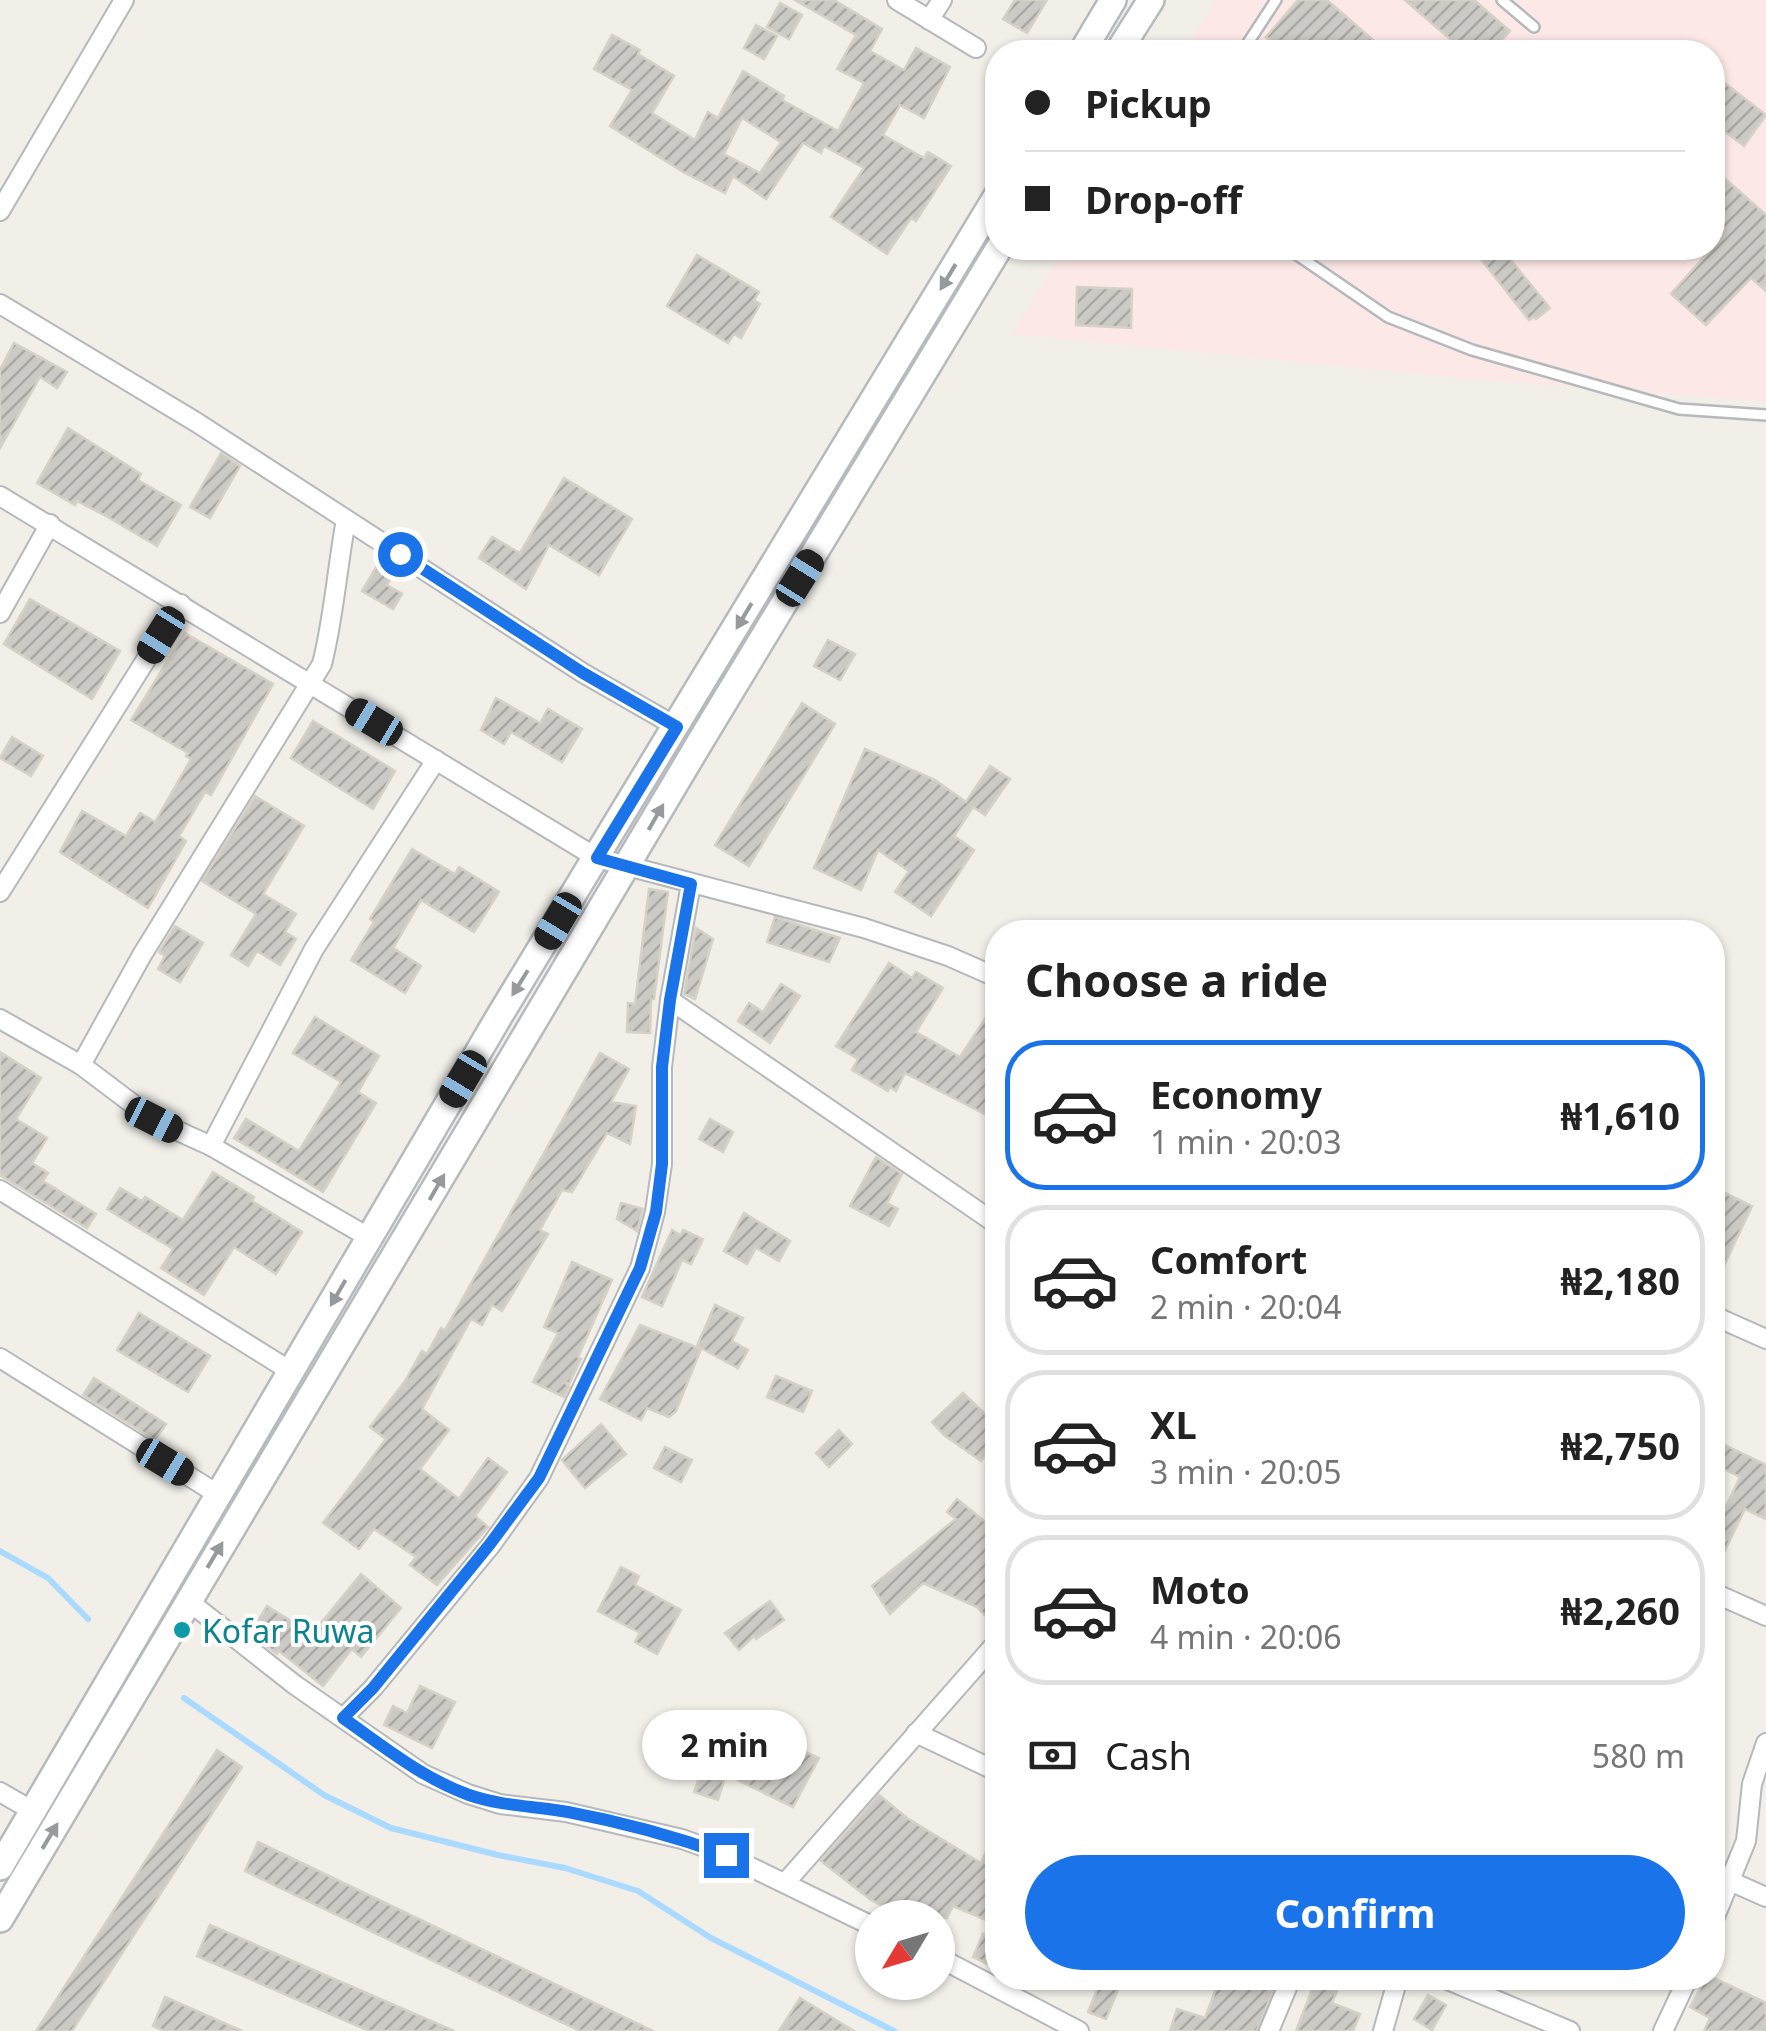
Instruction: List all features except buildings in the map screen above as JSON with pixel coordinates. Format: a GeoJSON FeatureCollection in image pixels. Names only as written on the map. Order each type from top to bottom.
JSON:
{"type":"FeatureCollection","features":[{"type":"Feature","properties":{"kind":"main road"},"geometry":{"type":"LineString","coordinates":[[1089,40],[1113,0]]}},
{"type":"Feature","properties":{"kind":"main road"},"geometry":{"type":"LineString","coordinates":[[1126,40],[1151,0]]}},
{"type":"Feature","properties":{"kind":"main road"},"geometry":{"type":"LineString","coordinates":[[0,1867],[370,1238],[985,216]]}},
{"type":"Feature","properties":{"kind":"main road"},"geometry":{"type":"LineString","coordinates":[[0,1919],[187,1600],[992,260]]}},
{"type":"Feature","properties":{"kind":"street"},"geometry":{"type":"LineString","coordinates":[[0,211],[124,0]]}},
{"type":"Feature","properties":{"kind":"street"},"geometry":{"type":"LineString","coordinates":[[897,0],[976,48]]}},
{"type":"Feature","properties":{"kind":"street"},"geometry":{"type":"LineString","coordinates":[[929,20],[942,0]]}},
{"type":"Feature","properties":{"kind":"street"},"geometry":{"type":"LineString","coordinates":[[0,304],[225,440],[583,673],[677,727]]}},
{"type":"Feature","properties":{"kind":"street"},"geometry":{"type":"LineString","coordinates":[[0,496],[597,858],[864,928],[985,973]]}},
{"type":"Feature","properties":{"kind":"street"},"geometry":{"type":"LineString","coordinates":[[81,1065],[142,955],[322,664],[346,520]]}},
{"type":"Feature","properties":{"kind":"street"},"geometry":{"type":"LineString","coordinates":[[0,613],[50,524]]}},
{"type":"Feature","properties":{"kind":"street"},"geometry":{"type":"LineString","coordinates":[[0,892],[181,604]]}},
{"type":"Feature","properties":{"kind":"street"},"geometry":{"type":"LineString","coordinates":[[210,1146],[314,949],[436,760]]}},
{"type":"Feature","properties":{"kind":"street"},"geometry":{"type":"LineString","coordinates":[[343,1718],[373,1688],[539,1478],[640,1268],[656,1212],[662,1164],[662,1067],[691,884]]}},
{"type":"Feature","properties":{"kind":"street"},"geometry":{"type":"LineString","coordinates":[[670,1000],[985,1216]]}},
{"type":"Feature","properties":{"kind":"street"},"geometry":{"type":"LineString","coordinates":[[0,1019],[81,1065],[154,1120],[210,1146],[370,1238]]}},
{"type":"Feature","properties":{"kind":"street"},"geometry":{"type":"LineString","coordinates":[[0,1190],[292,1372]]}},
{"type":"Feature","properties":{"kind":"street"},"geometry":{"type":"LineString","coordinates":[[1725,1321],[1766,1339]]}},
{"type":"Feature","properties":{"kind":"street"},"geometry":{"type":"LineString","coordinates":[[0,1358],[219,1495]]}},
{"type":"Feature","properties":{"kind":"street"},"geometry":{"type":"LineString","coordinates":[[1725,1598],[1766,1616]]}},
{"type":"Feature","properties":{"kind":"street"},"geometry":{"type":"LineString","coordinates":[[187,1600],[423,1774],[500,1804],[566,1812],[650,1830],[726,1855],[855,1918]]}},
{"type":"Feature","properties":{"kind":"street"},"geometry":{"type":"LineString","coordinates":[[785,1883],[985,1656]]}},
{"type":"Feature","properties":{"kind":"street"},"geometry":{"type":"LineString","coordinates":[[916,1734],[985,1766]]}},
{"type":"Feature","properties":{"kind":"street"},"geometry":{"type":"LineString","coordinates":[[1725,1897],[1746,1841],[1752,1784],[1766,1743]]}},
{"type":"Feature","properties":{"kind":"street"},"geometry":{"type":"LineString","coordinates":[[0,1792],[33,1810]]}},
{"type":"Feature","properties":{"kind":"street"},"geometry":{"type":"LineString","coordinates":[[1732,1882],[1766,1897]]}},
{"type":"Feature","properties":{"kind":"street"},"geometry":{"type":"LineString","coordinates":[[955,1966],[985,1982]]}},
{"type":"Feature","properties":{"kind":"street"},"geometry":{"type":"LineString","coordinates":[[1000,1990],[1078,2031]]}},
{"type":"Feature","properties":{"kind":"street"},"geometry":{"type":"LineString","coordinates":[[1269,2031],[1285,1990]]}},
{"type":"Feature","properties":{"kind":"street"},"geometry":{"type":"LineString","coordinates":[[1382,2031],[1394,1990]]}},
{"type":"Feature","properties":{"kind":"street"},"geometry":{"type":"LineString","coordinates":[[1472,1990],[1570,2031]]}},
{"type":"Feature","properties":{"kind":"street"},"geometry":{"type":"LineString","coordinates":[[1663,2031],[1682,1990]]}},
{"type":"Feature","properties":{"kind":"lane"},"geometry":{"type":"LineString","coordinates":[[1250,40],[1276,0]]}},
{"type":"Feature","properties":{"kind":"lane"},"geometry":{"type":"LineString","coordinates":[[1502,0],[1534,27]]}},
{"type":"Feature","properties":{"kind":"lane"},"geometry":{"type":"LineString","coordinates":[[1305,260],[1388,317],[1472,350],[1679,409],[1766,415]]}},
{"type":"Feature","properties":{"kind":"shaded area"},"geometry":{"type":"Polygon","coordinates":[[[1216,0],[1766,0],[1766,402],[1480,380],[1012,334],[1058,260],[1725,260],[1725,40],[1191,40],[1216,0]]]}},
{"type":"Feature","properties":{"kind":"waterway"},"geometry":{"type":"LineString","coordinates":[[0,1551],[48,1578],[88,1619]]}},
{"type":"Feature","properties":{"kind":"waterway"},"geometry":{"type":"LineString","coordinates":[[184,1698],[324,1795],[391,1828],[565,1868],[638,1891],[711,1938],[894,2031]]}},
{"type":"Feature","properties":{"kind":"place","name":"Kofar Ruwa"},"geometry":{"type":"Point","coordinates":[182,1630]}},
{"type":"Feature","properties":{"kind":"route"},"geometry":{"type":"LineString","coordinates":[[400,554],[583,673],[677,727],[597,858],[691,884],[662,1067],[662,1164],[656,1212],[640,1268],[539,1478],[373,1688],[343,1718],[423,1774],[468,1794],[500,1804],[566,1812],[650,1830],[726,1855]]}}]}
